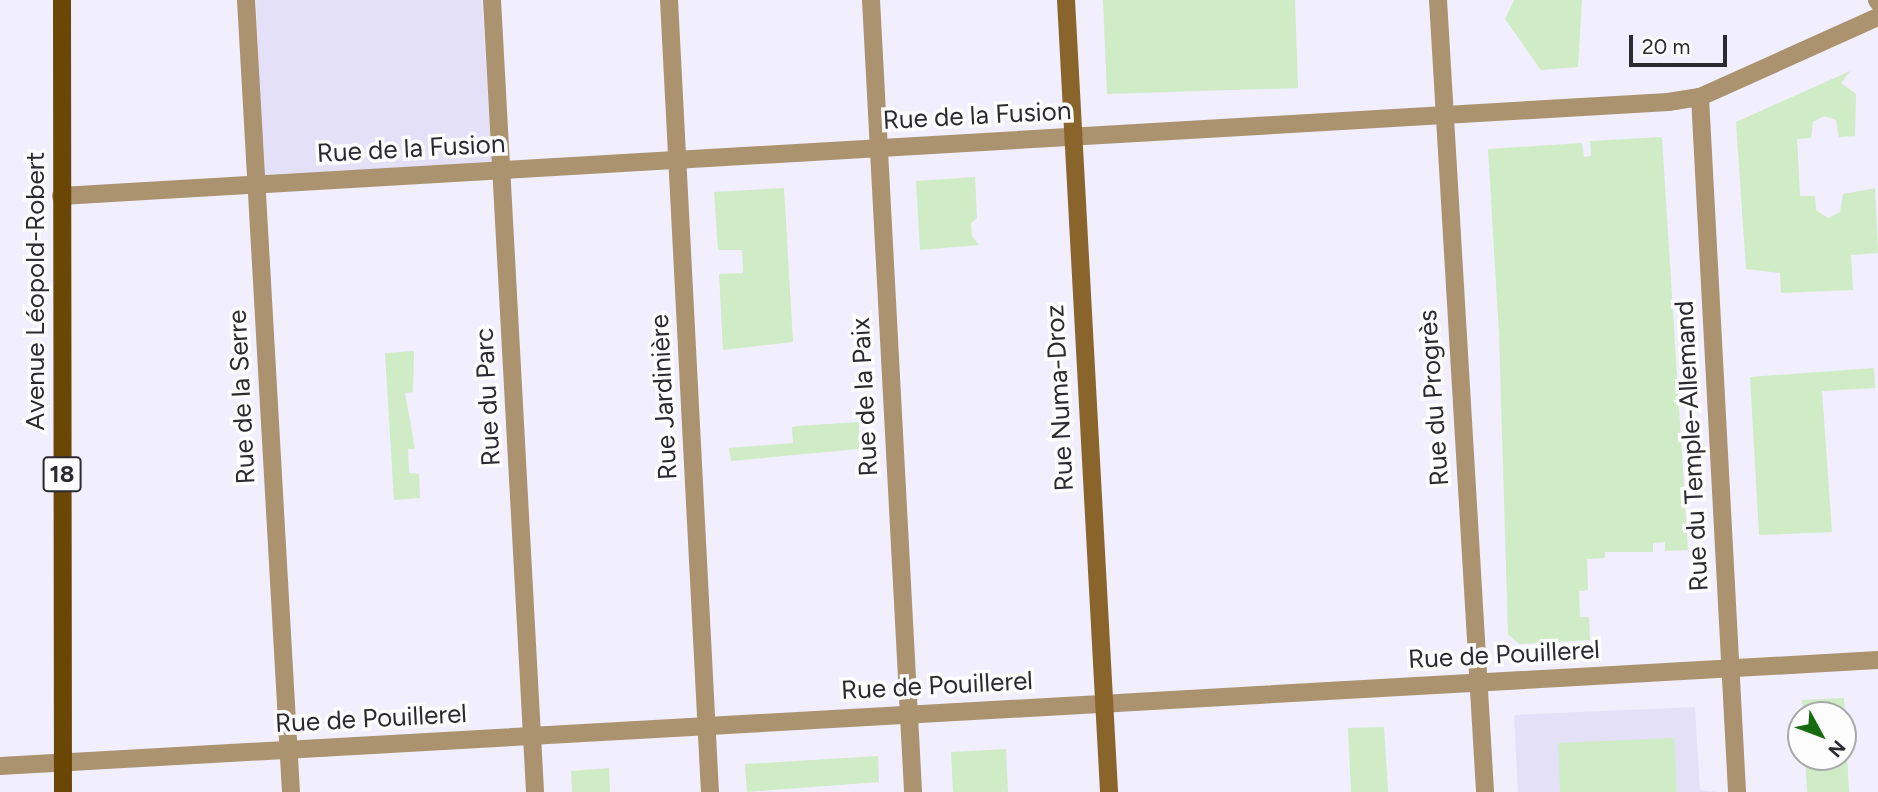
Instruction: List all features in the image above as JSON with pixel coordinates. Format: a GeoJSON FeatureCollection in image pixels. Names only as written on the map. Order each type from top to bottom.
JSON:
{"type":"FeatureCollection","features":[{"type":"Feature","properties":{"kind":"main road","name":"Avenue Léopold-Robert"},"geometry":{"type":"LineString","coordinates":[[62,0],[63,792]]}},
{"type":"Feature","properties":{"kind":"main road","name":"Rue Numa-Droz"},"geometry":{"type":"LineString","coordinates":[[1066,0],[1071,137],[1109,792]]}},
{"type":"Feature","properties":{"kind":"street","name":"Rue de la Serre"},"geometry":{"type":"LineString","coordinates":[[246,0],[291,792]]}},
{"type":"Feature","properties":{"kind":"street","name":"Rue du Parc"},"geometry":{"type":"LineString","coordinates":[[492,0],[535,792]]}},
{"type":"Feature","properties":{"kind":"street","name":"Rue Jardinière"},"geometry":{"type":"LineString","coordinates":[[669,0],[710,792]]}},
{"type":"Feature","properties":{"kind":"street","name":"Rue de la Paix"},"geometry":{"type":"LineString","coordinates":[[872,0],[913,792]]}},
{"type":"Feature","properties":{"kind":"street","name":"Rue du Progrès"},"geometry":{"type":"LineString","coordinates":[[1442,1],[1442,115],[1485,792]]}},
{"type":"Feature","properties":{"kind":"street","name":"Rue de la Fusion"},"geometry":{"type":"LineString","coordinates":[[61,196],[1442,115],[1700,97],[1878,18]]}},
{"type":"Feature","properties":{"kind":"street","name":"Rue du Temple-Allemand"},"geometry":{"type":"LineString","coordinates":[[1700,97],[1737,792]]}},
{"type":"Feature","properties":{"kind":"street","name":"Rue de Pouillerel"},"geometry":{"type":"LineString","coordinates":[[0,766],[1878,660]]}},
{"type":"Feature","properties":{"kind":"shaded area"},"geometry":{"type":"Polygon","coordinates":[[[256,0],[482,0],[492,163],[263,176],[256,0]]]}},
{"type":"Feature","properties":{"kind":"shaded area"},"geometry":{"type":"Polygon","coordinates":[[[1695,707],[1700,790],[1717,792],[1518,792],[1514,715],[1695,707]]]}},
{"type":"Feature","properties":{"kind":"green space"},"geometry":{"type":"Polygon","coordinates":[[[1103,0],[1295,0],[1298,88],[1107,94],[1103,0]]]}},
{"type":"Feature","properties":{"kind":"green space"},"geometry":{"type":"Polygon","coordinates":[[[1514,0],[1582,0],[1578,67],[1541,70],[1505,19],[1514,0]]]}},
{"type":"Feature","properties":{"kind":"green space"},"geometry":{"type":"Polygon","coordinates":[[[1850,71],[1841,83],[1856,94],[1855,136],[1839,137],[1836,120],[1824,116],[1813,122],[1811,138],[1797,139],[1800,196],[1815,196],[1816,210],[1828,218],[1840,212],[1843,194],[1875,188],[1878,253],[1851,255],[1853,290],[1781,293],[1780,273],[1746,269],[1736,122],[1850,71]]]}},
{"type":"Feature","properties":{"kind":"green space"},"geometry":{"type":"Polygon","coordinates":[[[1662,137],[1688,550],[1665,551],[1665,542],[1653,543],[1653,552],[1605,552],[1605,558],[1587,559],[1588,590],[1579,591],[1580,617],[1589,617],[1590,640],[1519,644],[1508,634],[1499,334],[1488,149],[1582,143],[1584,157],[1591,156],[1590,141],[1662,137]]]}},
{"type":"Feature","properties":{"kind":"green space"},"geometry":{"type":"Polygon","coordinates":[[[975,177],[977,218],[971,223],[972,236],[979,245],[920,250],[916,181],[975,177]]]}},
{"type":"Feature","properties":{"kind":"green space"},"geometry":{"type":"Polygon","coordinates":[[[784,188],[793,342],[723,350],[719,274],[743,273],[742,250],[718,250],[714,192],[784,188]]]}},
{"type":"Feature","properties":{"kind":"green space"},"geometry":{"type":"Polygon","coordinates":[[[414,351],[413,392],[405,393],[415,449],[408,449],[409,473],[419,474],[420,498],[394,500],[385,353],[414,351]]]}},
{"type":"Feature","properties":{"kind":"green space"},"geometry":{"type":"Polygon","coordinates":[[[1874,368],[1875,388],[1822,391],[1832,532],[1759,535],[1750,377],[1874,368]]]}},
{"type":"Feature","properties":{"kind":"green space"},"geometry":{"type":"Polygon","coordinates":[[[859,422],[859,449],[731,461],[729,448],[793,443],[792,427],[859,422]]]}},
{"type":"Feature","properties":{"kind":"green space"},"geometry":{"type":"Polygon","coordinates":[[[1844,698],[1844,701],[1802,701],[1844,698]]]}},
{"type":"Feature","properties":{"kind":"green space"},"geometry":{"type":"Polygon","coordinates":[[[1384,727],[1388,792],[1351,792],[1348,728],[1384,727]]]}},
{"type":"Feature","properties":{"kind":"green space"},"geometry":{"type":"Polygon","coordinates":[[[1674,738],[1677,792],[1560,792],[1558,743],[1674,738]]]}},
{"type":"Feature","properties":{"kind":"green space"},"geometry":{"type":"Polygon","coordinates":[[[1006,749],[1008,792],[953,792],[951,752],[1006,749]]]}},
{"type":"Feature","properties":{"kind":"green space"},"geometry":{"type":"Polygon","coordinates":[[[878,756],[879,782],[747,792],[745,764],[878,756]]]}},
{"type":"Feature","properties":{"kind":"green space"},"geometry":{"type":"Polygon","coordinates":[[[609,768],[610,792],[572,792],[571,771],[609,768]]]}},
{"type":"Feature","properties":{"kind":"green space"},"geometry":{"type":"Polygon","coordinates":[[[1806,771],[1848,771],[1849,792],[1807,792],[1806,771]]]}}]}
